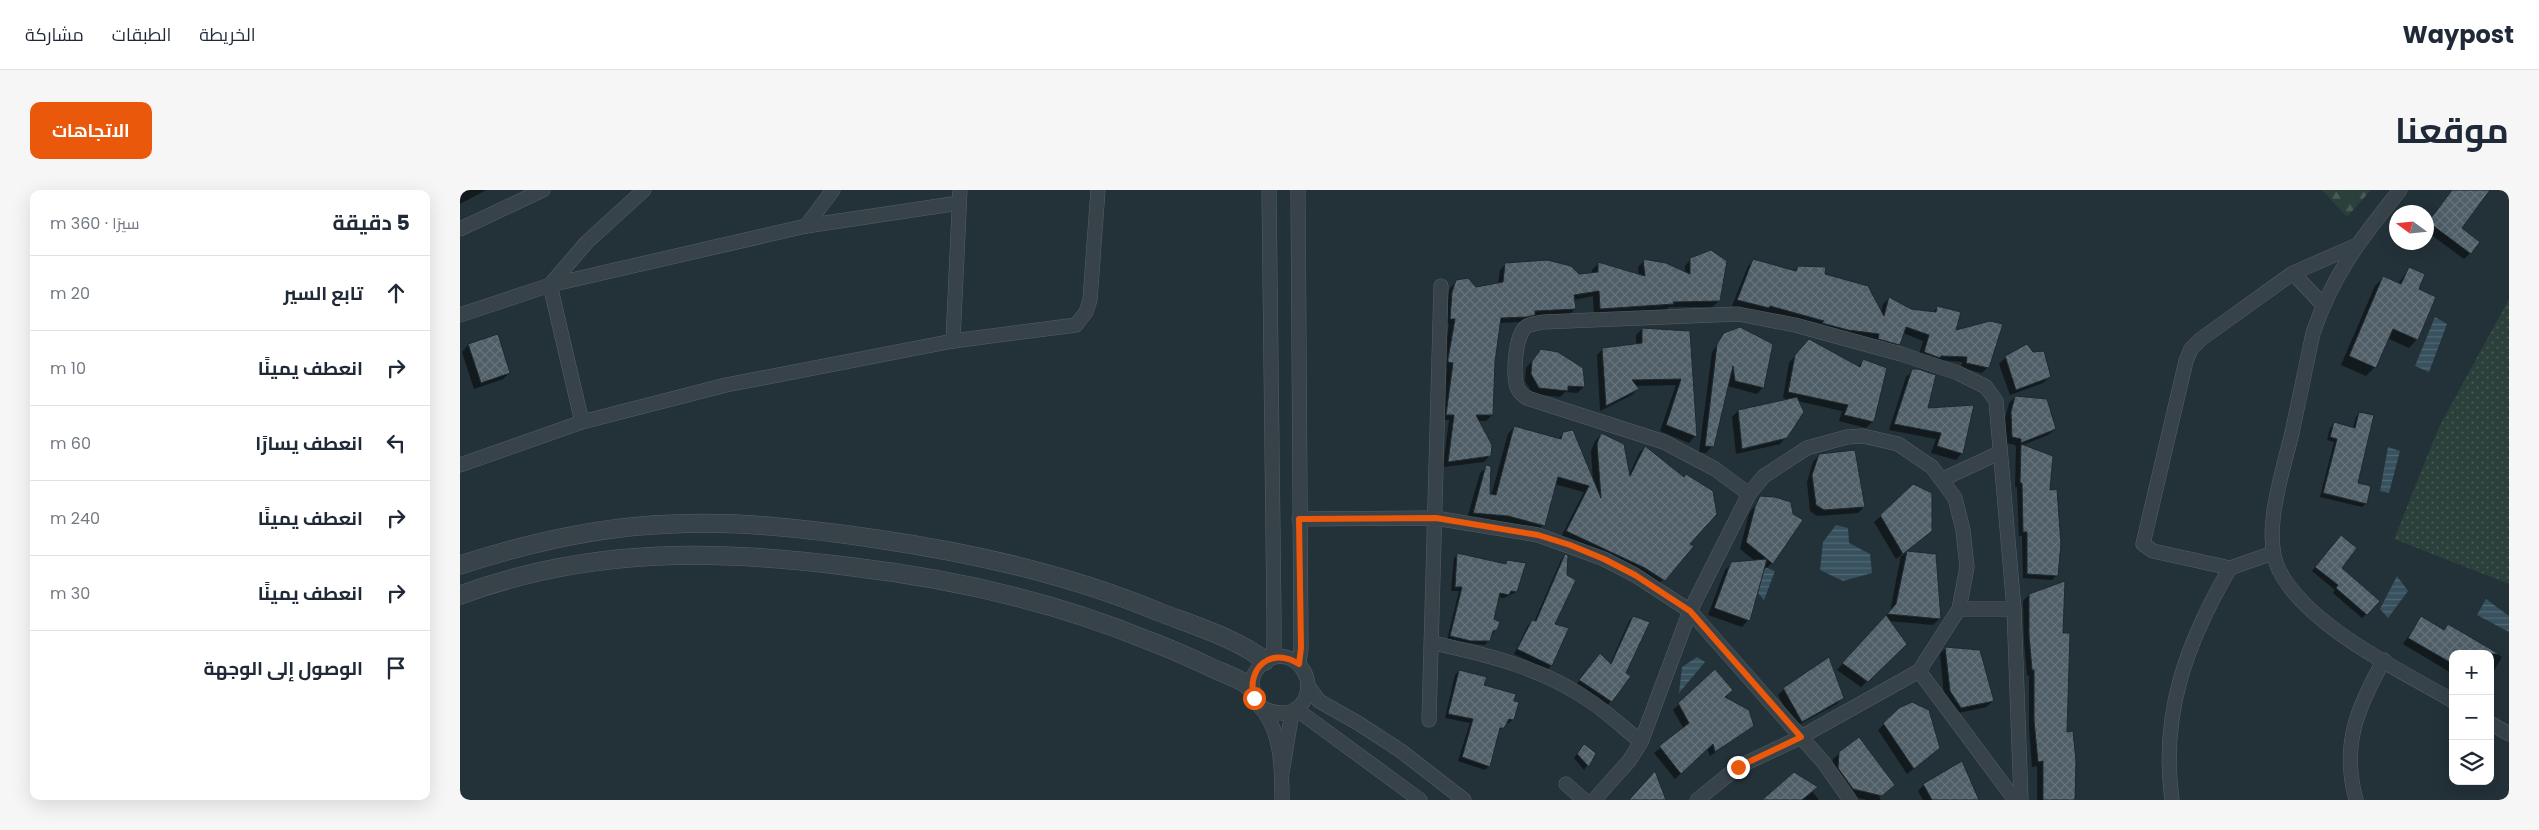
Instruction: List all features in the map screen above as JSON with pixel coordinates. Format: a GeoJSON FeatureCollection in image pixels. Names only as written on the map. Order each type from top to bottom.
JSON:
{"type":"FeatureCollection","features":[{"type":"Feature","properties":{"kind":"street"},"geometry":{"type":"LineString","coordinates":[[460,230],[544,190]]}},
{"type":"Feature","properties":{"kind":"street"},"geometry":{"type":"LineString","coordinates":[[550,285],[587,242],[644,190]]}},
{"type":"Feature","properties":{"kind":"street"},"geometry":{"type":"LineString","coordinates":[[806,226],[833,190]]}},
{"type":"Feature","properties":{"kind":"street"},"geometry":{"type":"LineString","coordinates":[[460,465],[582,422],[726,385],[953,341],[1068,327],[1082,320],[1090,300],[1098,190]]}},
{"type":"Feature","properties":{"kind":"street"},"geometry":{"type":"LineString","coordinates":[[1269,190],[1274,649],[1268,660],[1254,673],[1251,688],[1254,698],[1274,732],[1282,773]]}},
{"type":"Feature","properties":{"kind":"street"},"geometry":{"type":"LineString","coordinates":[[1298,190],[1301,648],[1299,664]]}},
{"type":"Feature","properties":{"kind":"street"},"geometry":{"type":"LineString","coordinates":[[2400,190],[2336,276],[2323,305],[2314,333],[2274,510],[2273,552],[2284,577],[2318,616],[2384,660],[2449,698]]}},
{"type":"Feature","properties":{"kind":"street"},"geometry":{"type":"LineString","coordinates":[[460,314],[550,285],[806,226],[959,197],[953,341]]}},
{"type":"Feature","properties":{"kind":"street"},"geometry":{"type":"LineString","coordinates":[[2273,552],[2230,568],[2153,552],[2145,546],[2143,539],[2188,354],[2198,342],[2222,322],[2293,273],[2358,245]]}},
{"type":"Feature","properties":{"kind":"street"},"geometry":{"type":"LineString","coordinates":[[2293,273],[2323,305]]}},
{"type":"Feature","properties":{"kind":"street"},"geometry":{"type":"LineString","coordinates":[[550,285],[582,422]]}},
{"type":"Feature","properties":{"kind":"street"},"geometry":{"type":"LineString","coordinates":[[1429,720],[1433,643],[1441,286]]}},
{"type":"Feature","properties":{"kind":"street"},"geometry":{"type":"LineString","coordinates":[[1748,494],[1715,469],[1664,442],[1527,398],[1520,393],[1515,377],[1518,342],[1523,331],[1527,326],[1543,322],[1667,315],[1738,314],[1770,319],[1901,354],[1958,373],[1982,384],[1991,391],[1996,401],[2014,609],[2021,800]]}},
{"type":"Feature","properties":{"kind":"street"},"geometry":{"type":"LineString","coordinates":[[1594,800],[1630,760],[1641,742],[1690,611],[1748,494],[1764,476],[1785,460],[1807,448],[1846,438],[1863,436],[1898,444],[1932,467],[1943,479],[1955,498],[1966,548],[1967,567],[1959,609],[1919,671],[1801,737],[1738,767],[1697,800]]}},
{"type":"Feature","properties":{"kind":"street"},"geometry":{"type":"LineString","coordinates":[[1943,479],[1999,453]]}},
{"type":"Feature","properties":{"kind":"street"},"geometry":{"type":"LineString","coordinates":[[1299,519],[1436,518],[1529,533],[1570,545],[1635,575],[1690,611],[1824,763],[1850,800]]}},
{"type":"Feature","properties":{"kind":"street"},"geometry":{"type":"LineString","coordinates":[[460,565],[553,539],[620,528],[672,524],[787,528],[842,534],[968,554],[1080,583],[1129,599],[1240,645],[1268,660],[1285,657],[1299,664],[1306,674],[1308,686],[1303,703],[1294,710],[1281,714],[1270,712],[1260,706]]}},
{"type":"Feature","properties":{"kind":"street"},"geometry":{"type":"LineString","coordinates":[[460,595],[532,574],[635,556],[759,556],[844,565],[943,580],[1023,597],[1140,637],[1186,655],[1251,688]]}},
{"type":"Feature","properties":{"kind":"street"},"geometry":{"type":"LineString","coordinates":[[2172,800],[2169,769],[2170,733],[2181,670],[2201,622],[2230,568]]}},
{"type":"Feature","properties":{"kind":"street"},"geometry":{"type":"LineString","coordinates":[[1959,609],[2014,609]]}},
{"type":"Feature","properties":{"kind":"street"},"geometry":{"type":"LineString","coordinates":[[1433,643],[1520,665],[1593,703],[1641,742]]}},
{"type":"Feature","properties":{"kind":"street"},"geometry":{"type":"LineString","coordinates":[[2356,800],[2350,762],[2353,728],[2363,699],[2384,660]]}},
{"type":"Feature","properties":{"kind":"street"},"geometry":{"type":"LineString","coordinates":[[1919,671],[2015,800]]}},
{"type":"Feature","properties":{"kind":"street"},"geometry":{"type":"LineString","coordinates":[[1308,686],[1319,701],[1358,723],[1401,751],[1464,800]]}},
{"type":"Feature","properties":{"kind":"street"},"geometry":{"type":"LineString","coordinates":[[1282,800],[1282,773],[1294,710]]}},
{"type":"Feature","properties":{"kind":"street"},"geometry":{"type":"LineString","coordinates":[[1294,710],[1420,800]]}},
{"type":"Feature","properties":{"kind":"street"},"geometry":{"type":"LineString","coordinates":[[2494,725],[2509,734]]}},
{"type":"Feature","properties":{"kind":"street"},"geometry":{"type":"LineString","coordinates":[[1566,784],[1584,800]]}},
{"type":"Feature","properties":{"kind":"green space"},"geometry":{"type":"Polygon","coordinates":[[[2322,190],[2371,190],[2347,217],[2322,190]]]}},
{"type":"Feature","properties":{"kind":"green space"},"geometry":{"type":"Polygon","coordinates":[[[2509,299],[2509,584],[2394,539],[2439,427],[2509,299]]]}},
{"type":"Feature","properties":{"kind":"water"},"geometry":{"type":"Polygon","coordinates":[[[2435,317],[2447,324],[2429,372],[2415,366],[2435,317]]]}},
{"type":"Feature","properties":{"kind":"water"},"geometry":{"type":"Polygon","coordinates":[[[2388,447],[2400,451],[2389,493],[2380,491],[2388,447]]]}},
{"type":"Feature","properties":{"kind":"water"},"geometry":{"type":"Polygon","coordinates":[[[1836,525],[1848,528],[1849,543],[1870,554],[1872,573],[1843,581],[1820,570],[1823,542],[1836,525]]]}},
{"type":"Feature","properties":{"kind":"water"},"geometry":{"type":"Polygon","coordinates":[[[1762,566],[1775,571],[1764,600],[1758,593],[1762,566]]]}},
{"type":"Feature","properties":{"kind":"water"},"geometry":{"type":"Polygon","coordinates":[[[2397,576],[2408,591],[2388,618],[2380,609],[2397,576]]]}},
{"type":"Feature","properties":{"kind":"water"},"geometry":{"type":"Polygon","coordinates":[[[2486,599],[2509,616],[2509,632],[2477,615],[2486,599]]]}},
{"type":"Feature","properties":{"kind":"water"},"geometry":{"type":"Polygon","coordinates":[[[1697,657],[1705,662],[1679,693],[1682,667],[1697,657]]]}},
{"type":"Feature","properties":{"kind":"building"},"geometry":{"type":"Polygon","coordinates":[[[2452,190],[2490,190],[2462,228],[2480,242],[2471,254],[2434,226],[2434,214],[2452,190]]]}},
{"type":"Feature","properties":{"kind":"building"},"geometry":{"type":"Polygon","coordinates":[[[1711,250],[1727,261],[1720,301],[1673,302],[1674,304],[1600,309],[1599,291],[1574,295],[1576,309],[1535,311],[1535,315],[1527,317],[1501,318],[1495,362],[1493,415],[1476,415],[1492,445],[1491,456],[1448,462],[1454,415],[1446,415],[1453,363],[1448,362],[1448,359],[1455,319],[1450,319],[1452,292],[1456,280],[1468,278],[1476,287],[1503,282],[1505,263],[1547,260],[1571,266],[1579,274],[1598,272],[1598,262],[1645,276],[1643,259],[1666,263],[1690,274],[1690,258],[1711,250]]]}},
{"type":"Feature","properties":{"kind":"building"},"geometry":{"type":"Polygon","coordinates":[[[1753,259],[1796,271],[1798,266],[1826,267],[1825,274],[1868,286],[1884,316],[1889,297],[1911,309],[1936,312],[1937,306],[1961,312],[1956,330],[1990,321],[2003,324],[1989,368],[1966,363],[1967,357],[1941,356],[1940,358],[1924,352],[1929,335],[1906,327],[1900,345],[1878,339],[1879,334],[1848,330],[1822,323],[1824,321],[1770,306],[1769,308],[1737,300],[1753,259]]]}},
{"type":"Feature","properties":{"kind":"building"},"geometry":{"type":"Polygon","coordinates":[[[2409,267],[2425,274],[2419,289],[2436,297],[2418,340],[2393,329],[2376,368],[2349,356],[2383,276],[2401,284],[2409,267]]]}},
{"type":"Feature","properties":{"kind":"building"},"geometry":{"type":"Polygon","coordinates":[[[1740,327],[1773,344],[1764,388],[1735,381],[1733,366],[1714,447],[1705,446],[1717,344],[1724,333],[1740,327]]]}},
{"type":"Feature","properties":{"kind":"building"},"geometry":{"type":"Polygon","coordinates":[[[1642,328],[1690,331],[1697,437],[1666,425],[1681,379],[1632,380],[1639,389],[1606,406],[1602,348],[1642,343],[1642,328]]]}},
{"type":"Feature","properties":{"kind":"building"},"geometry":{"type":"Polygon","coordinates":[[[498,334],[510,373],[481,383],[468,344],[498,334]]]}},
{"type":"Feature","properties":{"kind":"building"},"geometry":{"type":"Polygon","coordinates":[[[1809,339],[1860,367],[1863,359],[1887,368],[1874,422],[1844,415],[1848,405],[1788,392],[1795,355],[1809,339]]]}},
{"type":"Feature","properties":{"kind":"building"},"geometry":{"type":"Polygon","coordinates":[[[2027,344],[2033,352],[2044,351],[2051,377],[2016,390],[2005,356],[2027,344]]]}},
{"type":"Feature","properties":{"kind":"building"},"geometry":{"type":"Polygon","coordinates":[[[1541,349],[1558,352],[1583,368],[1585,387],[1568,386],[1568,391],[1539,388],[1531,374],[1532,361],[1541,349]]]}},
{"type":"Feature","properties":{"kind":"building"},"geometry":{"type":"Polygon","coordinates":[[[1912,369],[1936,375],[1928,408],[1974,405],[1963,454],[1937,446],[1941,433],[1894,424],[1912,369]]]}},
{"type":"Feature","properties":{"kind":"building"},"geometry":{"type":"Polygon","coordinates":[[[2015,396],[2047,399],[2056,429],[2021,443],[2021,439],[2012,437],[2011,412],[2015,396]]]}},
{"type":"Feature","properties":{"kind":"building"},"geometry":{"type":"Polygon","coordinates":[[[1797,397],[1804,412],[1787,438],[1742,449],[1738,410],[1797,397]]]}},
{"type":"Feature","properties":{"kind":"building"},"geometry":{"type":"Polygon","coordinates":[[[2359,412],[2374,415],[2358,483],[2371,486],[2367,504],[2323,493],[2337,439],[2330,437],[2334,422],[2355,428],[2359,412]]]}},
{"type":"Feature","properties":{"kind":"building"},"geometry":{"type":"Polygon","coordinates":[[[1514,426],[1561,439],[1563,432],[1573,430],[1601,498],[1597,444],[1601,433],[1624,444],[1630,476],[1645,446],[1684,477],[1686,474],[1713,491],[1717,514],[1690,544],[1694,546],[1665,581],[1645,568],[1566,531],[1589,486],[1558,477],[1545,526],[1508,516],[1473,513],[1486,465],[1491,466],[1490,494],[1496,495],[1514,426]]]}},
{"type":"Feature","properties":{"kind":"building"},"geometry":{"type":"Polygon","coordinates":[[[2021,444],[2053,456],[2050,490],[2057,489],[2061,544],[2058,576],[2027,574],[2027,532],[2023,532],[2022,483],[2020,483],[2021,444]]]}},
{"type":"Feature","properties":{"kind":"building"},"geometry":{"type":"Polygon","coordinates":[[[1855,450],[1865,507],[1824,510],[1816,505],[1812,475],[1819,454],[1855,450]]]}},
{"type":"Feature","properties":{"kind":"building"},"geometry":{"type":"Polygon","coordinates":[[[1913,484],[1932,493],[1932,531],[1903,554],[1880,515],[1913,484]]]}},
{"type":"Feature","properties":{"kind":"building"},"geometry":{"type":"Polygon","coordinates":[[[1760,496],[1775,497],[1791,502],[1793,514],[1803,520],[1773,564],[1746,542],[1755,507],[1760,496]]]}},
{"type":"Feature","properties":{"kind":"building"},"geometry":{"type":"Polygon","coordinates":[[[2341,535],[2357,548],[2342,568],[2380,601],[2367,615],[2336,588],[2338,585],[2315,567],[2341,535]]]}},
{"type":"Feature","properties":{"kind":"building"},"geometry":{"type":"Polygon","coordinates":[[[1907,551],[1936,554],[1941,619],[1887,614],[1896,604],[1907,551]]]}},
{"type":"Feature","properties":{"kind":"building"},"geometry":{"type":"Polygon","coordinates":[[[1457,553],[1506,564],[1507,560],[1526,563],[1517,592],[1511,591],[1509,595],[1500,593],[1494,619],[1500,622],[1497,630],[1493,631],[1490,641],[1471,641],[1450,636],[1462,587],[1455,587],[1457,553]]]}},
{"type":"Feature","properties":{"kind":"building"},"geometry":{"type":"Polygon","coordinates":[[[1565,554],[1568,555],[1567,575],[1576,580],[1555,624],[1569,628],[1552,666],[1517,649],[1532,620],[1536,621],[1565,554]]]}},
{"type":"Feature","properties":{"kind":"building"},"geometry":{"type":"Polygon","coordinates":[[[1767,559],[1750,621],[1714,608],[1731,562],[1767,559]]]}},
{"type":"Feature","properties":{"kind":"building"},"geometry":{"type":"Polygon","coordinates":[[[2065,581],[2063,633],[2070,633],[2067,732],[2073,731],[2076,761],[2075,800],[2043,800],[2043,761],[2038,762],[2034,721],[2034,670],[2032,670],[2029,635],[2029,594],[2065,581]]]}},
{"type":"Feature","properties":{"kind":"building"},"geometry":{"type":"Polygon","coordinates":[[[1886,615],[1907,644],[1868,682],[1842,663],[1886,615]]]}},
{"type":"Feature","properties":{"kind":"building"},"geometry":{"type":"Polygon","coordinates":[[[1633,616],[1650,622],[1626,673],[1631,676],[1612,702],[1579,680],[1600,653],[1611,664],[1633,616]]]}},
{"type":"Feature","properties":{"kind":"building"},"geometry":{"type":"Polygon","coordinates":[[[2421,616],[2444,630],[2448,624],[2492,650],[2449,650],[2449,662],[2408,638],[2421,616]]]}},
{"type":"Feature","properties":{"kind":"building"},"geometry":{"type":"Polygon","coordinates":[[[1945,647],[1980,650],[1994,701],[1961,708],[1950,691],[1945,647]]]}},
{"type":"Feature","properties":{"kind":"building"},"geometry":{"type":"Polygon","coordinates":[[[1829,657],[1844,698],[1802,722],[1783,688],[1829,657]]]}},
{"type":"Feature","properties":{"kind":"building"},"geometry":{"type":"Polygon","coordinates":[[[1715,669],[1733,690],[1725,697],[1749,710],[1754,726],[1715,752],[1713,744],[1681,774],[1659,746],[1689,723],[1678,703],[1715,669]]]}},
{"type":"Feature","properties":{"kind":"building"},"geometry":{"type":"Polygon","coordinates":[[[1459,670],[1487,677],[1484,685],[1516,694],[1514,701],[1519,702],[1514,720],[1509,719],[1504,728],[1500,728],[1490,767],[1462,757],[1473,719],[1448,714],[1459,670]]]}},
{"type":"Feature","properties":{"kind":"building"},"geometry":{"type":"Polygon","coordinates":[[[1912,702],[1929,710],[1940,748],[1914,769],[1883,723],[1899,708],[1912,702]]]}},
{"type":"Feature","properties":{"kind":"building"},"geometry":{"type":"Polygon","coordinates":[[[1859,737],[1895,785],[1882,796],[1853,789],[1838,768],[1839,752],[1859,737]]]}},
{"type":"Feature","properties":{"kind":"building"},"geometry":{"type":"Polygon","coordinates":[[[1584,744],[1596,753],[1589,767],[1577,754],[1584,744]]]}},
{"type":"Feature","properties":{"kind":"building"},"geometry":{"type":"Polygon","coordinates":[[[1962,761],[1979,800],[1932,800],[1923,784],[1962,761]]]}},
{"type":"Feature","properties":{"kind":"building"},"geometry":{"type":"Polygon","coordinates":[[[1655,771],[1666,800],[1629,800],[1655,771]]]}},
{"type":"Feature","properties":{"kind":"building"},"geometry":{"type":"Polygon","coordinates":[[[1794,772],[1818,787],[1802,800],[1762,800],[1794,772]]]}},
{"type":"Feature","properties":{"kind":"route"},"geometry":{"type":"LineString","coordinates":[[1254,698],[1251,688],[1254,673],[1265,661],[1270,658],[1285,657],[1299,664],[1301,648],[1299,519],[1436,518],[1538,535],[1570,545],[1604,559],[1635,575],[1690,611],[1801,737],[1738,767]]}}]}
